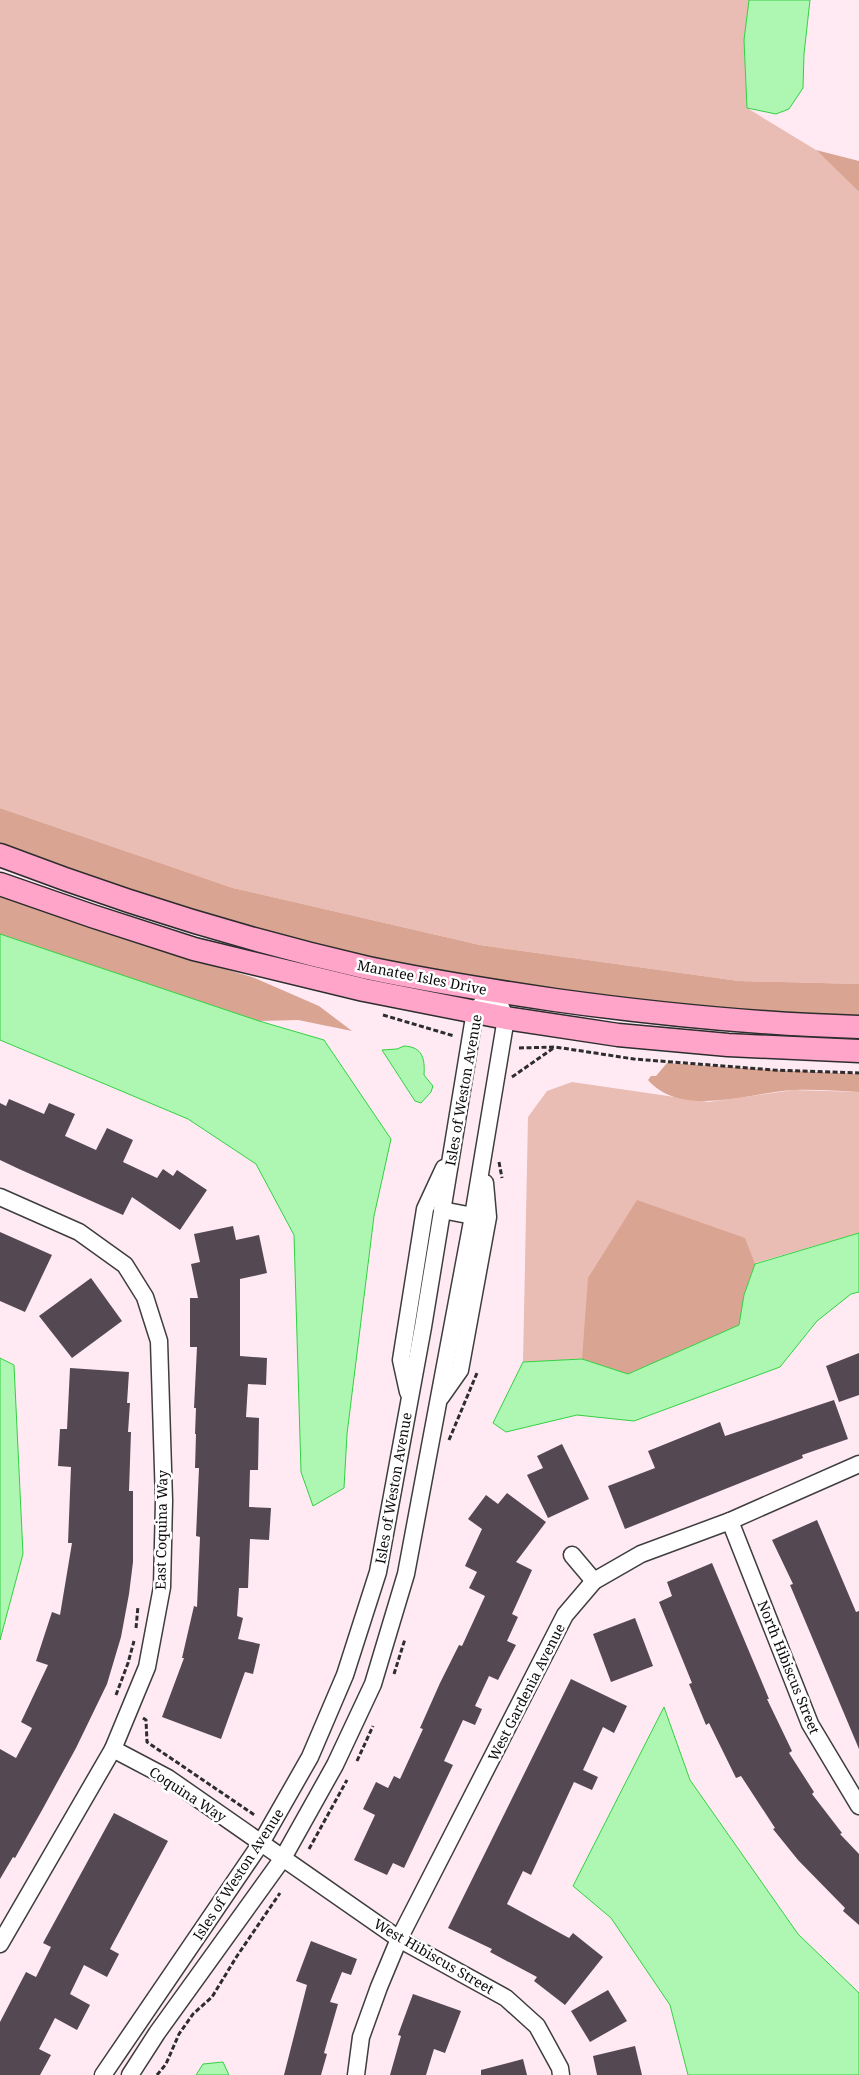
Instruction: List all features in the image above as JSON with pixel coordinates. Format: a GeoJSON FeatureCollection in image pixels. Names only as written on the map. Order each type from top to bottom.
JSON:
{"type":"FeatureCollection","features":[{"type":"Feature","properties":{"kind":"street","name":"Manatee Isles Drive"},"geometry":{"type":"LineString","coordinates":[[0,855],[115,897],[195,922],[278,946],[369,968],[493,991],[640,1012],[769,1023],[859,1027]]}},
{"type":"Feature","properties":{"kind":"street","name":"Manatee Isles Drive"},"geometry":{"type":"LineString","coordinates":[[0,884],[194,949],[364,990],[506,1018],[636,1036],[728,1045],[859,1051]]}},
{"type":"Feature","properties":{"kind":"street","name":"Isles of Weston Avenue"},"geometry":{"type":"LineString","coordinates":[[103,2075],[261,1843],[310,1756],[345,1675],[378,1572],[423,1327],[475,1011],[493,991],[506,1018],[473,1216],[458,1334],[437,1403],[406,1574],[373,1684],[335,1765],[283,1858],[157,2033],[130,2075]]}},
{"type":"Feature","properties":{"kind":"street"},"geometry":{"type":"LineString","coordinates":[[409,1400],[401,1360],[425,1208],[452,1150]]}},
{"type":"Feature","properties":{"kind":"street"},"geometry":{"type":"LineString","coordinates":[[423,1327],[458,1334],[488,1217],[482,1158]]}},
{"type":"Feature","properties":{"kind":"street","name":"East Coquina Way"},"geometry":{"type":"LineString","coordinates":[[0,1197],[79,1232],[125,1265],[145,1297],[160,1341],[164,1511],[162,1587],[147,1667],[113,1749],[0,1944]]}},
{"type":"Feature","properties":{"kind":"street"},"geometry":{"type":"LineString","coordinates":[[442,1210],[473,1216]]}},
{"type":"Feature","properties":{"kind":"street","name":"West Gardenia Avenue"},"geometry":{"type":"LineString","coordinates":[[356,2075],[362,2037],[379,1987],[399,1940],[566,1615],[594,1581],[641,1554],[730,1521],[859,1464]]}},
{"type":"Feature","properties":{"kind":"street","name":"North Hibiscus Street"},"geometry":{"type":"LineString","coordinates":[[730,1521],[810,1724],[859,1806]]}},
{"type":"Feature","properties":{"kind":"street"},"geometry":{"type":"LineString","coordinates":[[572,1555],[594,1581]]}},
{"type":"Feature","properties":{"kind":"street","name":"Coquina Way"},"geometry":{"type":"LineString","coordinates":[[113,1749],[168,1778],[283,1858]]}},
{"type":"Feature","properties":{"kind":"street","name":"West Hibiscus Street"},"geometry":{"type":"LineString","coordinates":[[283,1858],[399,1940],[506,1998],[537,2026],[560,2068],[561,2075]]}},
{"type":"Feature","properties":{"kind":"path"},"geometry":{"type":"LineString","coordinates":[[519,1048],[555,1047]]}},
{"type":"Feature","properties":{"kind":"path"},"geometry":{"type":"LineString","coordinates":[[115,1698],[130,1658],[139,1616],[138,1606]]}},
{"type":"Feature","properties":{"kind":"path"},"geometry":{"type":"LineString","coordinates":[[139,1716],[146,1720],[147,1742],[256,1816]]}},
{"type":"Feature","properties":{"kind":"path"},"geometry":{"type":"LineString","coordinates":[[156,2075],[166,2064],[184,2027],[193,2014],[212,1998],[237,1956],[280,1893]]}},
{"type":"Feature","properties":{"kind":"shaded area"},"geometry":{"type":"Polygon","coordinates":[[[0,0],[749,0],[744,40],[747,108],[816,150],[859,192],[859,984],[739,981],[480,945],[233,888],[0,808],[0,0]]]}},
{"type":"Feature","properties":{"kind":"shaded area"},"geometry":{"type":"Polygon","coordinates":[[[749,0],[810,0],[804,54],[803,88],[789,109],[776,114],[747,108],[744,40],[749,0]]]}},
{"type":"Feature","properties":{"kind":"shaded area"},"geometry":{"type":"Polygon","coordinates":[[[816,150],[859,161],[859,192],[816,150]]]}},
{"type":"Feature","properties":{"kind":"shaded area"},"geometry":{"type":"Polygon","coordinates":[[[0,808],[233,888],[480,945],[739,981],[859,984],[859,1027],[369,968],[0,855],[0,808]]]}},
{"type":"Feature","properties":{"kind":"shaded area"},"geometry":{"type":"Polygon","coordinates":[[[0,893],[177,955],[252,977],[319,1006],[352,1031],[298,1020],[259,1021],[0,934],[0,893]]]}},
{"type":"Feature","properties":{"kind":"shaded area"},"geometry":{"type":"Polygon","coordinates":[[[0,934],[259,1021],[324,1040],[391,1139],[374,1216],[347,1434],[344,1488],[313,1506],[301,1472],[294,1235],[256,1164],[188,1119],[0,1040],[0,934]]]}},
{"type":"Feature","properties":{"kind":"shaded area"},"geometry":{"type":"Polygon","coordinates":[[[404,1046],[419,1051],[423,1059],[424,1075],[433,1086],[431,1092],[421,1103],[415,1101],[382,1050],[397,1049],[404,1046]]]}},
{"type":"Feature","properties":{"kind":"shaded area"},"geometry":{"type":"Polygon","coordinates":[[[667,1063],[859,1074],[859,1092],[794,1090],[738,1098],[698,1101],[679,1098],[662,1092],[648,1080],[651,1076],[656,1076],[667,1063]]]}},
{"type":"Feature","properties":{"kind":"shaded area"},"geometry":{"type":"Polygon","coordinates":[[[572,1082],[709,1102],[794,1090],[859,1092],[859,1233],[755,1263],[744,1295],[739,1325],[628,1374],[582,1359],[523,1362],[528,1117],[547,1091],[572,1082]]]}},
{"type":"Feature","properties":{"kind":"shaded area"},"geometry":{"type":"Polygon","coordinates":[[[637,1200],[745,1238],[755,1264],[744,1295],[739,1325],[628,1374],[582,1359],[588,1278],[637,1200]]]}},
{"type":"Feature","properties":{"kind":"shaded area"},"geometry":{"type":"Polygon","coordinates":[[[859,1233],[859,1292],[851,1294],[817,1321],[780,1367],[634,1421],[577,1415],[506,1432],[493,1423],[523,1362],[582,1359],[628,1374],[739,1325],[744,1295],[755,1264],[859,1233]]]}},
{"type":"Feature","properties":{"kind":"shaded area"},"geometry":{"type":"Polygon","coordinates":[[[0,1358],[14,1365],[23,1554],[0,1640],[0,1358]]]}},
{"type":"Feature","properties":{"kind":"shaded area"},"geometry":{"type":"Polygon","coordinates":[[[664,1707],[690,1780],[798,1934],[859,1993],[859,2075],[688,2075],[670,2005],[611,1918],[573,1886],[664,1707]]]}},
{"type":"Feature","properties":{"kind":"shaded area"},"geometry":{"type":"Polygon","coordinates":[[[223,2062],[229,2075],[196,2075],[203,2064],[223,2062]]]}},
{"type":"Feature","properties":{"kind":"building"},"geometry":{"type":"Polygon","coordinates":[[[9,1099],[44,1114],[49,1103],[75,1114],[65,1136],[96,1150],[107,1128],[133,1140],[123,1162],[157,1178],[163,1169],[173,1176],[177,1170],[207,1190],[180,1230],[132,1197],[123,1215],[19,1169],[0,1160],[0,1103],[6,1106],[9,1099]]]}},
{"type":"Feature","properties":{"kind":"building"},"geometry":{"type":"Polygon","coordinates":[[[233,1226],[236,1240],[259,1235],[267,1273],[240,1279],[240,1356],[267,1358],[266,1385],[248,1384],[246,1417],[259,1418],[258,1470],[250,1470],[249,1507],[271,1508],[269,1540],[250,1539],[248,1588],[239,1588],[237,1616],[243,1618],[238,1639],[260,1644],[253,1674],[245,1672],[221,1739],[162,1717],[184,1658],[182,1658],[194,1606],[197,1607],[200,1537],[196,1536],[199,1468],[195,1468],[196,1408],[194,1408],[197,1347],[190,1347],[190,1298],[198,1298],[191,1264],[200,1262],[194,1234],[233,1226]]]}},
{"type":"Feature","properties":{"kind":"building"},"geometry":{"type":"Polygon","coordinates":[[[0,1232],[52,1255],[25,1312],[0,1301],[0,1232]]]}},
{"type":"Feature","properties":{"kind":"building"},"geometry":{"type":"Polygon","coordinates":[[[91,1278],[122,1321],[72,1358],[39,1316],[91,1278]]]}},
{"type":"Feature","properties":{"kind":"building"},"geometry":{"type":"Polygon","coordinates":[[[859,1353],[859,1395],[839,1402],[826,1366],[859,1353]]]}},
{"type":"Feature","properties":{"kind":"building"},"geometry":{"type":"Polygon","coordinates":[[[70,1368],[129,1372],[127,1403],[130,1403],[128,1432],[131,1432],[129,1491],[133,1491],[133,1562],[129,1594],[121,1637],[107,1684],[76,1748],[41,1812],[15,1858],[13,1857],[0,1879],[0,1749],[16,1758],[32,1728],[21,1722],[48,1665],[36,1661],[52,1612],[60,1615],[72,1543],[68,1543],[71,1467],[58,1466],[60,1429],[67,1429],[70,1368]]]}},
{"type":"Feature","properties":{"kind":"building"},"geometry":{"type":"Polygon","coordinates":[[[834,1400],[848,1439],[802,1455],[803,1458],[625,1529],[608,1486],[655,1468],[648,1451],[720,1422],[725,1436],[834,1400]]]}},
{"type":"Feature","properties":{"kind":"building"},"geometry":{"type":"Polygon","coordinates":[[[562,1444],[589,1499],[548,1518],[527,1475],[543,1468],[537,1456],[562,1444]]]}},
{"type":"Feature","properties":{"kind":"building"},"geometry":{"type":"Polygon","coordinates":[[[507,1493],[546,1522],[516,1562],[532,1570],[512,1614],[518,1617],[507,1641],[516,1645],[498,1680],[489,1676],[475,1706],[482,1709],[475,1725],[463,1720],[444,1761],[453,1765],[404,1868],[393,1863],[387,1875],[354,1860],[375,1815],[363,1809],[376,1782],[388,1788],[394,1776],[400,1779],[423,1729],[420,1728],[440,1683],[459,1645],[462,1646],[485,1596],[469,1588],[477,1572],[465,1566],[482,1529],[468,1519],[486,1495],[498,1504],[507,1493]]]}},
{"type":"Feature","properties":{"kind":"building"},"geometry":{"type":"Polygon","coordinates":[[[817,1520],[856,1612],[859,1611],[859,1749],[790,1585],[793,1584],[772,1540],[817,1520]]]}},
{"type":"Feature","properties":{"kind":"building"},"geometry":{"type":"Polygon","coordinates":[[[712,1563],[769,1699],[767,1699],[792,1751],[789,1753],[814,1792],[812,1794],[842,1833],[840,1834],[859,1854],[859,1925],[843,1911],[845,1908],[798,1860],[773,1829],[775,1828],[741,1776],[736,1778],[709,1723],[706,1725],[689,1684],[692,1683],[659,1602],[672,1596],[667,1582],[712,1563]]]}},
{"type":"Feature","properties":{"kind":"building"},"geometry":{"type":"Polygon","coordinates":[[[635,1618],[653,1666],[611,1682],[593,1634],[635,1618]]]}},
{"type":"Feature","properties":{"kind":"building"},"geometry":{"type":"Polygon","coordinates":[[[571,1679],[627,1706],[614,1733],[603,1727],[583,1770],[598,1777],[592,1790],[574,1782],[531,1875],[523,1871],[507,1904],[569,1938],[573,1933],[603,1957],[565,2005],[534,1981],[537,1977],[490,1952],[492,1949],[448,1928],[571,1679]]]}},
{"type":"Feature","properties":{"kind":"building"},"geometry":{"type":"Polygon","coordinates":[[[114,1813],[168,1841],[110,1949],[119,1954],[107,1977],[84,1965],[70,1994],[90,2005],[77,2030],[55,2018],[39,2049],[51,2055],[40,2075],[0,2075],[0,2022],[26,1972],[36,1977],[51,1947],[43,1943],[114,1813]]]}},
{"type":"Feature","properties":{"kind":"building"},"geometry":{"type":"Polygon","coordinates":[[[311,1941],[357,1959],[351,1975],[342,1972],[330,2002],[338,2004],[324,2053],[327,2054],[321,2075],[284,2075],[307,1985],[296,1981],[311,1941]]]}},
{"type":"Feature","properties":{"kind":"building"},"geometry":{"type":"Polygon","coordinates":[[[608,1990],[627,2021],[590,2042],[571,2011],[608,1990]]]}},
{"type":"Feature","properties":{"kind":"building"},"geometry":{"type":"Polygon","coordinates":[[[413,1994],[461,2011],[445,2053],[434,2049],[426,2075],[390,2075],[401,2036],[398,2035],[413,1994]]]}},
{"type":"Feature","properties":{"kind":"building"},"geometry":{"type":"Polygon","coordinates":[[[635,2046],[642,2075],[597,2075],[593,2056],[635,2046]]]}},
{"type":"Feature","properties":{"kind":"building"},"geometry":{"type":"Polygon","coordinates":[[[523,2059],[527,2075],[481,2075],[481,2070],[523,2059]]]}}]}
